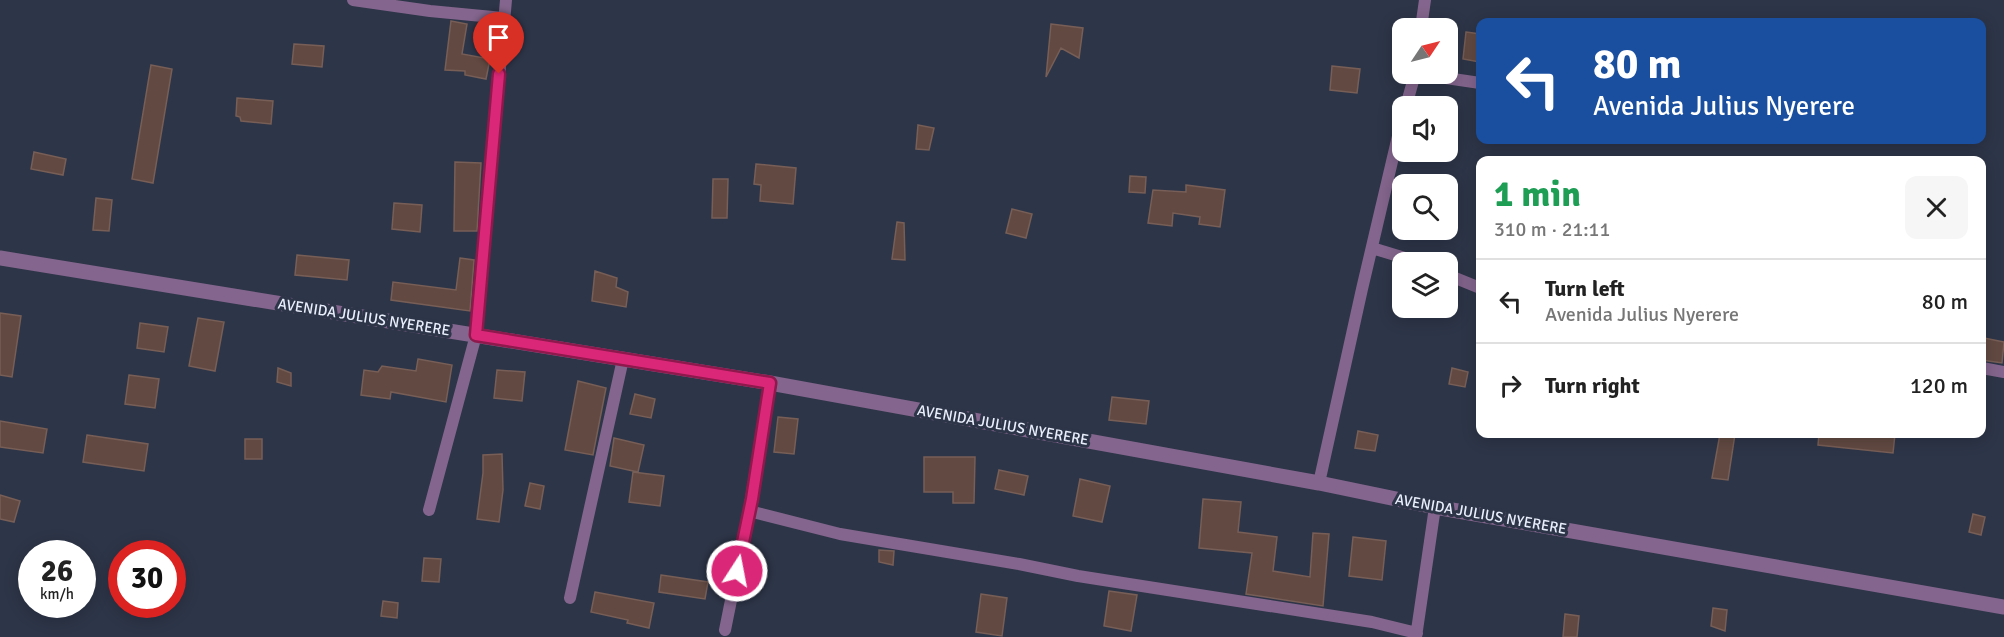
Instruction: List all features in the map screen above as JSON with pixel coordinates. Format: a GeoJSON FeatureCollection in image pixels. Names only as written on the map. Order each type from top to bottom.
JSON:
{"type":"FeatureCollection","features":[{"type":"Feature","properties":{"kind":"street"},"geometry":{"type":"LineString","coordinates":[[353,0],[503,18]]}},
{"type":"Feature","properties":{"kind":"street"},"geometry":{"type":"LineString","coordinates":[[429,510],[476,335],[506,0]]}},
{"type":"Feature","properties":{"kind":"street"},"geometry":{"type":"LineString","coordinates":[[1422,18],[1425,0]]}},
{"type":"Feature","properties":{"kind":"street"},"geometry":{"type":"LineString","coordinates":[[1458,80],[1476,82]]}},
{"type":"Feature","properties":{"kind":"street"},"geometry":{"type":"LineString","coordinates":[[1319,483],[1392,162]]}},
{"type":"Feature","properties":{"kind":"street"},"geometry":{"type":"LineString","coordinates":[[1372,248],[1392,254]]}},
{"type":"Feature","properties":{"kind":"street","name":"AVENIDA JULIUS NYERERE"},"geometry":{"type":"LineString","coordinates":[[0,258],[770,383],[1319,483],[1435,507],[2004,607]]}},
{"type":"Feature","properties":{"kind":"street"},"geometry":{"type":"LineString","coordinates":[[1458,279],[1476,286]]}},
{"type":"Feature","properties":{"kind":"street"},"geometry":{"type":"LineString","coordinates":[[570,598],[623,359]]}},
{"type":"Feature","properties":{"kind":"street"},"geometry":{"type":"LineString","coordinates":[[1986,369],[2004,372]]}},
{"type":"Feature","properties":{"kind":"street"},"geometry":{"type":"LineString","coordinates":[[725,630],[749,511],[770,383]]}},
{"type":"Feature","properties":{"kind":"street"},"geometry":{"type":"LineString","coordinates":[[749,511],[840,534],[1078,576],[1372,622],[1417,635],[1435,507]]}},
{"type":"Feature","properties":{"kind":"building"},"geometry":{"type":"Polygon","coordinates":[[[451,21],[467,24],[462,54],[490,59],[486,79],[465,75],[465,71],[445,70],[451,21]]]}},
{"type":"Feature","properties":{"kind":"building"},"geometry":{"type":"Polygon","coordinates":[[[1051,24],[1083,28],[1079,58],[1061,48],[1046,77],[1051,24]]]}},
{"type":"Feature","properties":{"kind":"building"},"geometry":{"type":"Polygon","coordinates":[[[1466,32],[1476,33],[1476,61],[1463,59],[1466,32]]]}},
{"type":"Feature","properties":{"kind":"building"},"geometry":{"type":"Polygon","coordinates":[[[294,44],[324,46],[322,67],[292,64],[294,44]]]}},
{"type":"Feature","properties":{"kind":"building"},"geometry":{"type":"Polygon","coordinates":[[[151,65],[172,69],[153,183],[132,179],[151,65]]]}},
{"type":"Feature","properties":{"kind":"building"},"geometry":{"type":"Polygon","coordinates":[[[1332,66],[1360,69],[1357,93],[1330,90],[1332,66]]]}},
{"type":"Feature","properties":{"kind":"building"},"geometry":{"type":"Polygon","coordinates":[[[237,98],[273,101],[271,124],[241,121],[240,117],[236,116],[237,98]]]}},
{"type":"Feature","properties":{"kind":"building"},"geometry":{"type":"Polygon","coordinates":[[[918,125],[934,128],[929,150],[916,149],[918,125]]]}},
{"type":"Feature","properties":{"kind":"building"},"geometry":{"type":"Polygon","coordinates":[[[34,152],[66,159],[63,175],[31,169],[34,152]]]}},
{"type":"Feature","properties":{"kind":"building"},"geometry":{"type":"Polygon","coordinates":[[[455,162],[481,163],[477,231],[454,231],[455,162]]]}},
{"type":"Feature","properties":{"kind":"building"},"geometry":{"type":"Polygon","coordinates":[[[756,164],[796,168],[793,204],[760,201],[761,185],[754,184],[756,164]]]}},
{"type":"Feature","properties":{"kind":"building"},"geometry":{"type":"Polygon","coordinates":[[[1130,176],[1146,177],[1145,193],[1129,192],[1130,176]]]}},
{"type":"Feature","properties":{"kind":"building"},"geometry":{"type":"Polygon","coordinates":[[[713,179],[728,179],[727,218],[712,218],[713,179]]]}},
{"type":"Feature","properties":{"kind":"building"},"geometry":{"type":"Polygon","coordinates":[[[1186,185],[1225,190],[1220,227],[1199,224],[1200,217],[1173,213],[1172,226],[1148,223],[1153,190],[1186,192],[1186,185]]]}},
{"type":"Feature","properties":{"kind":"building"},"geometry":{"type":"Polygon","coordinates":[[[96,198],[112,200],[109,231],[93,230],[96,198]]]}},
{"type":"Feature","properties":{"kind":"building"},"geometry":{"type":"Polygon","coordinates":[[[394,203],[422,205],[420,232],[392,229],[394,203]]]}},
{"type":"Feature","properties":{"kind":"building"},"geometry":{"type":"Polygon","coordinates":[[[1012,209],[1032,214],[1026,238],[1006,233],[1012,209]]]}},
{"type":"Feature","properties":{"kind":"building"},"geometry":{"type":"Polygon","coordinates":[[[897,222],[904,223],[905,260],[892,259],[897,222]]]}},
{"type":"Feature","properties":{"kind":"building"},"geometry":{"type":"Polygon","coordinates":[[[297,255],[349,260],[347,280],[295,275],[297,255]]]}},
{"type":"Feature","properties":{"kind":"building"},"geometry":{"type":"Polygon","coordinates":[[[460,258],[474,260],[470,311],[391,300],[393,282],[456,290],[460,258]]]}},
{"type":"Feature","properties":{"kind":"building"},"geometry":{"type":"Polygon","coordinates":[[[595,271],[617,278],[616,287],[628,292],[626,307],[592,301],[595,271]]]}},
{"type":"Feature","properties":{"kind":"building"},"geometry":{"type":"Polygon","coordinates":[[[0,313],[21,316],[12,377],[0,375],[0,313]]]}},
{"type":"Feature","properties":{"kind":"building"},"geometry":{"type":"Polygon","coordinates":[[[198,318],[224,322],[215,371],[189,366],[198,318]]]}},
{"type":"Feature","properties":{"kind":"building"},"geometry":{"type":"Polygon","coordinates":[[[140,323],[168,327],[164,352],[137,348],[140,323]]]}},
{"type":"Feature","properties":{"kind":"building"},"geometry":{"type":"Polygon","coordinates":[[[1986,338],[2004,342],[2002,363],[1986,361],[1986,338]]]}},
{"type":"Feature","properties":{"kind":"building"},"geometry":{"type":"Polygon","coordinates":[[[418,359],[452,365],[446,402],[391,392],[390,399],[361,395],[364,370],[378,372],[382,366],[416,371],[418,359]]]}},
{"type":"Feature","properties":{"kind":"building"},"geometry":{"type":"Polygon","coordinates":[[[278,368],[291,373],[291,386],[277,382],[278,368]]]}},
{"type":"Feature","properties":{"kind":"building"},"geometry":{"type":"Polygon","coordinates":[[[1452,368],[1468,372],[1465,387],[1449,384],[1452,368]]]}},
{"type":"Feature","properties":{"kind":"building"},"geometry":{"type":"Polygon","coordinates":[[[497,370],[525,372],[522,401],[494,398],[497,370]]]}},
{"type":"Feature","properties":{"kind":"building"},"geometry":{"type":"Polygon","coordinates":[[[129,375],[159,379],[155,408],[125,404],[129,375]]]}},
{"type":"Feature","properties":{"kind":"building"},"geometry":{"type":"Polygon","coordinates":[[[578,381],[606,388],[593,455],[565,450],[578,381]]]}},
{"type":"Feature","properties":{"kind":"building"},"geometry":{"type":"Polygon","coordinates":[[[635,394],[655,399],[651,418],[630,414],[635,394]]]}},
{"type":"Feature","properties":{"kind":"building"},"geometry":{"type":"Polygon","coordinates":[[[1112,397],[1149,401],[1146,424],[1109,420],[1112,397]]]}},
{"type":"Feature","properties":{"kind":"building"},"geometry":{"type":"Polygon","coordinates":[[[778,417],[798,419],[794,454],[774,452],[778,417]]]}},
{"type":"Feature","properties":{"kind":"building"},"geometry":{"type":"Polygon","coordinates":[[[0,421],[47,429],[43,453],[0,447],[0,421]]]}},
{"type":"Feature","properties":{"kind":"building"},"geometry":{"type":"Polygon","coordinates":[[[1358,431],[1378,435],[1375,451],[1355,448],[1358,431]]]}},
{"type":"Feature","properties":{"kind":"building"},"geometry":{"type":"Polygon","coordinates":[[[87,435],[148,444],[144,471],[83,462],[87,435]]]}},
{"type":"Feature","properties":{"kind":"building"},"geometry":{"type":"Polygon","coordinates":[[[614,438],[644,445],[638,472],[610,466],[614,438]]]}},
{"type":"Feature","properties":{"kind":"building"},"geometry":{"type":"Polygon","coordinates":[[[1719,438],[1734,438],[1728,480],[1712,478],[1719,438]]]}},
{"type":"Feature","properties":{"kind":"building"},"geometry":{"type":"Polygon","coordinates":[[[1819,438],[1895,438],[1893,453],[1818,445],[1819,438]]]}},
{"type":"Feature","properties":{"kind":"building"},"geometry":{"type":"Polygon","coordinates":[[[245,439],[262,439],[262,459],[245,459],[245,439]]]}},
{"type":"Feature","properties":{"kind":"building"},"geometry":{"type":"Polygon","coordinates":[[[502,454],[503,490],[499,522],[477,519],[483,455],[502,454]]]}},
{"type":"Feature","properties":{"kind":"building"},"geometry":{"type":"Polygon","coordinates":[[[924,457],[975,457],[974,503],[953,503],[953,492],[924,492],[924,457]]]}},
{"type":"Feature","properties":{"kind":"building"},"geometry":{"type":"Polygon","coordinates":[[[999,470],[1028,476],[1024,495],[995,489],[999,470]]]}},
{"type":"Feature","properties":{"kind":"building"},"geometry":{"type":"Polygon","coordinates":[[[633,472],[664,476],[660,506],[629,502],[633,472]]]}},
{"type":"Feature","properties":{"kind":"building"},"geometry":{"type":"Polygon","coordinates":[[[1080,479],[1110,486],[1102,522],[1073,516],[1080,479]]]}},
{"type":"Feature","properties":{"kind":"building"},"geometry":{"type":"Polygon","coordinates":[[[530,483],[544,486],[540,509],[525,506],[530,483]]]}},
{"type":"Feature","properties":{"kind":"building"},"geometry":{"type":"Polygon","coordinates":[[[0,495],[20,501],[14,522],[0,519],[0,495]]]}},
{"type":"Feature","properties":{"kind":"building"},"geometry":{"type":"Polygon","coordinates":[[[1203,499],[1241,502],[1238,532],[1277,537],[1273,571],[1310,577],[1313,533],[1329,534],[1323,606],[1246,594],[1252,553],[1199,548],[1203,499]]]}},
{"type":"Feature","properties":{"kind":"building"},"geometry":{"type":"Polygon","coordinates":[[[1973,514],[1985,517],[1981,535],[1969,532],[1973,514]]]}},
{"type":"Feature","properties":{"kind":"building"},"geometry":{"type":"Polygon","coordinates":[[[1353,537],[1386,541],[1382,580],[1349,576],[1353,537]]]}},
{"type":"Feature","properties":{"kind":"building"},"geometry":{"type":"Polygon","coordinates":[[[879,550],[894,551],[893,565],[879,562],[879,550]]]}},
{"type":"Feature","properties":{"kind":"building"},"geometry":{"type":"Polygon","coordinates":[[[424,558],[441,559],[439,582],[422,581],[424,558]]]}},
{"type":"Feature","properties":{"kind":"building"},"geometry":{"type":"Polygon","coordinates":[[[661,575],[708,582],[705,599],[659,592],[661,575]]]}},
{"type":"Feature","properties":{"kind":"building"},"geometry":{"type":"Polygon","coordinates":[[[1109,591],[1137,595],[1131,631],[1104,626],[1109,591]]]}},
{"type":"Feature","properties":{"kind":"building"},"geometry":{"type":"Polygon","coordinates":[[[595,592],[654,603],[649,628],[627,623],[628,620],[591,612],[595,592]]]}},
{"type":"Feature","properties":{"kind":"building"},"geometry":{"type":"Polygon","coordinates":[[[981,594],[1007,598],[1002,636],[976,632],[981,594]]]}},
{"type":"Feature","properties":{"kind":"building"},"geometry":{"type":"Polygon","coordinates":[[[383,601],[398,603],[397,618],[381,616],[383,601]]]}},
{"type":"Feature","properties":{"kind":"building"},"geometry":{"type":"Polygon","coordinates":[[[1713,608],[1727,610],[1725,631],[1711,626],[1713,608]]]}},
{"type":"Feature","properties":{"kind":"building"},"geometry":{"type":"Polygon","coordinates":[[[1565,614],[1579,616],[1577,637],[1563,637],[1565,614]]]}},
{"type":"Feature","properties":{"kind":"route"},"geometry":{"type":"LineString","coordinates":[[499,74],[476,335],[770,383],[752,499],[737,571]]}}]}
